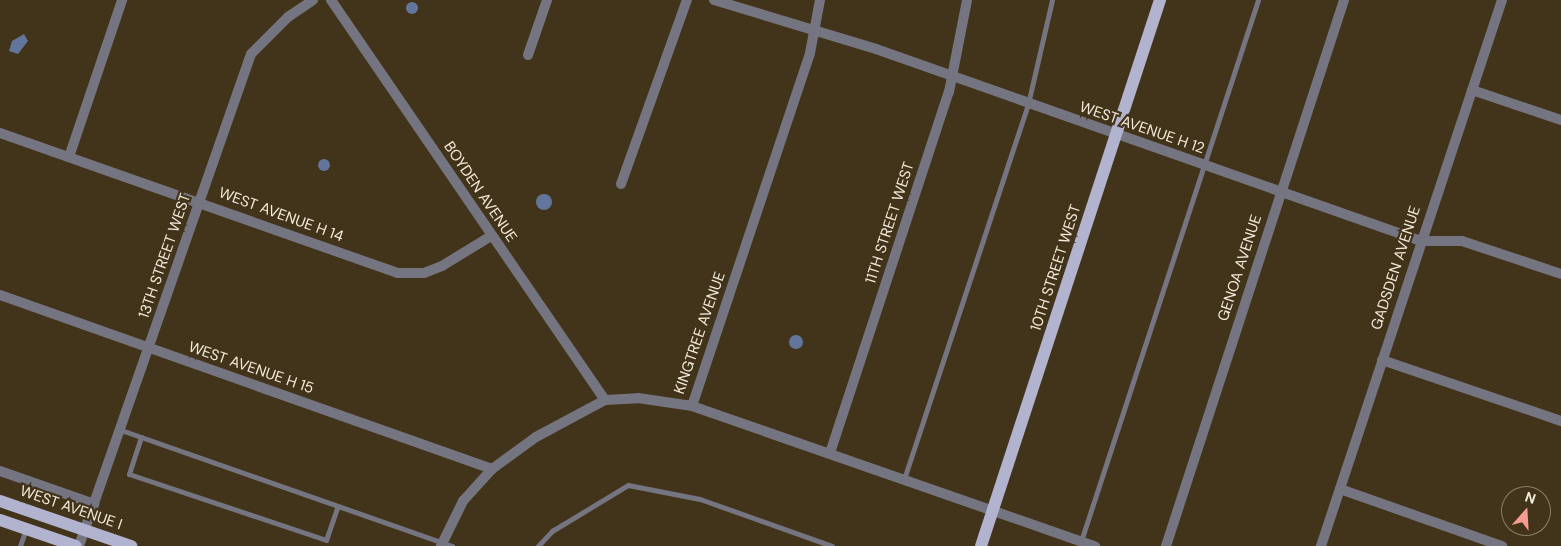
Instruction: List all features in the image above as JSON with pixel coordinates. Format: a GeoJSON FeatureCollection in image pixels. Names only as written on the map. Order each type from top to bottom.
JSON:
{"type":"FeatureCollection","features":[{"type":"Feature","properties":{"kind":"main road","name":"10TH STREET WEST"},"geometry":{"type":"LineString","coordinates":[[981,546],[1117,136],[1160,0]]}},
{"type":"Feature","properties":{"kind":"main road","name":"WEST AVENUE I"},"geometry":{"type":"LineString","coordinates":[[0,501],[131,546]]}},
{"type":"Feature","properties":{"kind":"main road"},"geometry":{"type":"LineString","coordinates":[[0,520],[78,546]]}},
{"type":"Feature","properties":{"kind":"street"},"geometry":{"type":"LineString","coordinates":[[70,158],[122,0]]}},
{"type":"Feature","properties":{"kind":"street","name":"13TH STREET WEST"},"geometry":{"type":"LineString","coordinates":[[78,546],[121,430],[251,54],[288,17],[313,0]]}},
{"type":"Feature","properties":{"kind":"street","name":"BOYDEN AVENUE"},"geometry":{"type":"LineString","coordinates":[[331,0],[605,400]]}},
{"type":"Feature","properties":{"kind":"street"},"geometry":{"type":"LineString","coordinates":[[528,55],[547,0]]}},
{"type":"Feature","properties":{"kind":"street"},"geometry":{"type":"LineString","coordinates":[[621,184],[687,0]]}},
{"type":"Feature","properties":{"kind":"street","name":"WEST AVENUE H 12"},"geometry":{"type":"LineString","coordinates":[[714,0],[952,76],[1117,136],[1421,241],[1462,241],[1561,274]]}},
{"type":"Feature","properties":{"kind":"street","name":"KINGTREE AVENUE"},"geometry":{"type":"LineString","coordinates":[[445,545],[463,501],[492,469],[536,437],[605,400],[662,398],[692,406],[815,32],[820,0]]}},
{"type":"Feature","properties":{"kind":"street","name":"11TH STREET WEST"},"geometry":{"type":"LineString","coordinates":[[830,454],[952,76],[967,0]]}},
{"type":"Feature","properties":{"kind":"street","name":"GENOA AVENUE"},"geometry":{"type":"LineString","coordinates":[[1166,546],[1344,0]]}},
{"type":"Feature","properties":{"kind":"street","name":"GADSDEN AVENUE"},"geometry":{"type":"LineString","coordinates":[[1321,546],[1502,0]]}},
{"type":"Feature","properties":{"kind":"street"},"geometry":{"type":"LineString","coordinates":[[1472,90],[1561,120]]}},
{"type":"Feature","properties":{"kind":"street","name":"WEST AVENUE H 14"},"geometry":{"type":"LineString","coordinates":[[0,133],[397,273],[424,272],[442,266],[491,236]]}},
{"type":"Feature","properties":{"kind":"street","name":"WEST AVENUE H 15"},"geometry":{"type":"LineString","coordinates":[[0,295],[492,469]]}},
{"type":"Feature","properties":{"kind":"street"},"geometry":{"type":"LineString","coordinates":[[1382,360],[1561,422]]}},
{"type":"Feature","properties":{"kind":"street"},"geometry":{"type":"LineString","coordinates":[[692,406],[1095,546]]}},
{"type":"Feature","properties":{"kind":"street"},"geometry":{"type":"LineString","coordinates":[[0,472],[94,504]]}},
{"type":"Feature","properties":{"kind":"street"},"geometry":{"type":"LineString","coordinates":[[1340,489],[1502,546]]}},
{"type":"Feature","properties":{"kind":"lane"},"geometry":{"type":"LineString","coordinates":[[904,479],[1028,104],[1052,0]]}},
{"type":"Feature","properties":{"kind":"lane"},"geometry":{"type":"LineString","coordinates":[[1080,541],[1258,0]]}},
{"type":"Feature","properties":{"kind":"lane"},"geometry":{"type":"LineString","coordinates":[[121,430],[445,545]]}},
{"type":"Feature","properties":{"kind":"lane"},"geometry":{"type":"LineString","coordinates":[[141,437],[129,474],[326,540],[338,506]]}},
{"type":"Feature","properties":{"kind":"lane"},"geometry":{"type":"LineString","coordinates":[[538,546],[552,531],[628,485],[700,500],[832,546]]}},
{"type":"Feature","properties":{"kind":"lane"},"geometry":{"type":"LineString","coordinates":[[20,546],[26,529]]}},
{"type":"Feature","properties":{"kind":"water"},"geometry":{"type":"Polygon","coordinates":[[[410,2],[414,2],[418,8],[414,14],[410,14],[406,10],[406,6],[410,2]]]}},
{"type":"Feature","properties":{"kind":"water"},"geometry":{"type":"Polygon","coordinates":[[[24,34],[28,41],[18,54],[9,51],[12,41],[24,34]]]}},
{"type":"Feature","properties":{"kind":"water"},"geometry":{"type":"Polygon","coordinates":[[[322,159],[326,159],[330,165],[326,171],[322,171],[318,167],[318,163],[322,159]]]}},
{"type":"Feature","properties":{"kind":"water"},"geometry":{"type":"Polygon","coordinates":[[[544,194],[550,196],[552,202],[550,208],[544,210],[538,208],[536,202],[538,196],[544,194]]]}},
{"type":"Feature","properties":{"kind":"water"},"geometry":{"type":"Polygon","coordinates":[[[793,335],[799,335],[803,342],[799,349],[793,349],[789,345],[789,339],[793,335]]]}}]}
